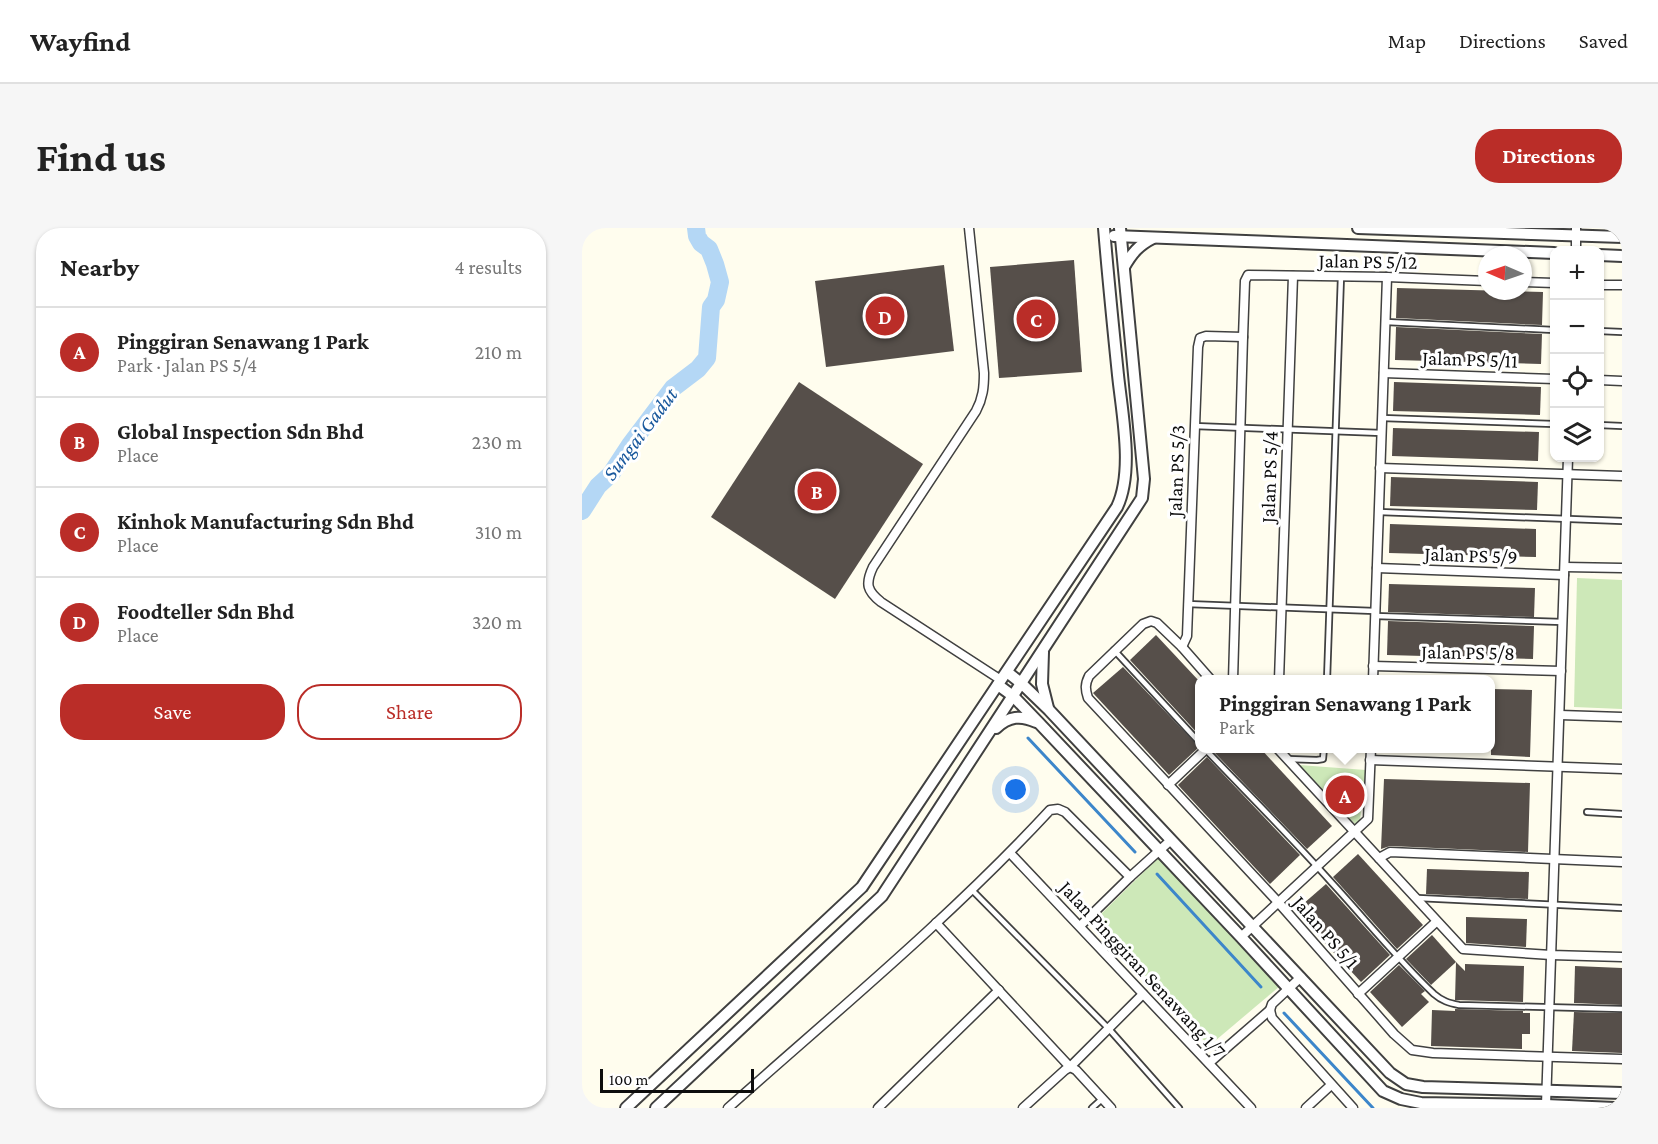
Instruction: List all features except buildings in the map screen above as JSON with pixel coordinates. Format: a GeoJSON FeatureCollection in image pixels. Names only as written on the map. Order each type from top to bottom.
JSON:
{"type":"FeatureCollection","features":[{"type":"Feature","properties":{"kind":"street"},"geometry":{"type":"LineString","coordinates":[[969,228],[984,373],[982,400],[873,567],[868,583],[872,595],[1002,679],[1021,683],[1390,1073],[1406,1084],[1424,1087],[1622,1093]]}},
{"type":"Feature","properties":{"kind":"street"},"geometry":{"type":"LineString","coordinates":[[1358,228],[1576,231],[1622,237]]}},
{"type":"Feature","properties":{"kind":"street"},"geometry":{"type":"LineString","coordinates":[[626,1108],[862,887],[1117,507],[1126,478],[1104,232],[1120,232],[1153,238],[1550,253]]}},
{"type":"Feature","properties":{"kind":"street"},"geometry":{"type":"LineString","coordinates":[[656,1108],[882,896],[1142,498],[1144,479],[1120,232]]}},
{"type":"Feature","properties":{"kind":"street"},"geometry":{"type":"LineString","coordinates":[[1124,267],[1132,252],[1153,238]]}},
{"type":"Feature","properties":{"kind":"street"},"geometry":{"type":"LineString","coordinates":[[1604,255],[1622,256]]}},
{"type":"Feature","properties":{"kind":"street","name":"Jalan PS 5/12"},"geometry":{"type":"LineString","coordinates":[[1243,337],[1245,281],[1248,275],[1478,281]]}},
{"type":"Feature","properties":{"kind":"street","name":"Jalan PS 5/4"},"geometry":{"type":"LineString","coordinates":[[1279,675],[1293,276]]}},
{"type":"Feature","properties":{"kind":"street"},"geometry":{"type":"LineString","coordinates":[[1373,675],[1387,277]]}},
{"type":"Feature","properties":{"kind":"street"},"geometry":{"type":"LineString","coordinates":[[1532,282],[1550,283]]}},
{"type":"Feature","properties":{"kind":"street"},"geometry":{"type":"LineString","coordinates":[[1604,285],[1622,285]]}},
{"type":"Feature","properties":{"kind":"street","name":"Jalan PS 5/3"},"geometry":{"type":"LineString","coordinates":[[1182,647],[1187,636],[1198,347],[1200,338],[1206,336],[1243,337]]}},
{"type":"Feature","properties":{"kind":"street"},"geometry":{"type":"LineString","coordinates":[[1233,675],[1243,337]]}},
{"type":"Feature","properties":{"kind":"street","name":"Jalan PS 5/11"},"geometry":{"type":"LineString","coordinates":[[1384,373],[1550,379]]}},
{"type":"Feature","properties":{"kind":"street"},"geometry":{"type":"LineString","coordinates":[[1604,380],[1622,381]]}},
{"type":"Feature","properties":{"kind":"street"},"geometry":{"type":"LineString","coordinates":[[1546,1105],[1568,462]]}},
{"type":"Feature","properties":{"kind":"street"},"geometry":{"type":"LineString","coordinates":[[1380,468],[1622,476]]}},
{"type":"Feature","properties":{"kind":"street","name":"Jalan PS 5/9"},"geometry":{"type":"LineString","coordinates":[[1377,567],[1564,571],[1622,568]]}},
{"type":"Feature","properties":{"kind":"street"},"geometry":{"type":"LineString","coordinates":[[1114,650],[1143,624],[1150,621],[1157,623],[1207,675]]}},
{"type":"Feature","properties":{"kind":"street"},"geometry":{"type":"LineString","coordinates":[[1043,649],[1042,684],[1049,710]]}},
{"type":"Feature","properties":{"kind":"street","name":"Jalan PS 5/1"},"geometry":{"type":"LineString","coordinates":[[1114,650],[1089,676],[1085,691],[1088,698],[1278,902],[1394,1034],[1412,1050],[1433,1053],[1622,1059]]}},
{"type":"Feature","properties":{"kind":"street","name":"Jalan PS 5/8"},"geometry":{"type":"LineString","coordinates":[[1374,666],[1561,671]]}},
{"type":"Feature","properties":{"kind":"street"},"geometry":{"type":"LineString","coordinates":[[1002,679],[1013,696],[1160,850],[1383,1091],[1401,1099],[1421,1103],[1615,1108]]}},
{"type":"Feature","properties":{"kind":"street"},"geometry":{"type":"LineString","coordinates":[[1560,715],[1622,717]]}},
{"type":"Feature","properties":{"kind":"street"},"geometry":{"type":"LineString","coordinates":[[986,738],[1010,718],[1027,718],[1040,723]]}},
{"type":"Feature","properties":{"kind":"street"},"geometry":{"type":"LineString","coordinates":[[1168,785],[1198,753]]}},
{"type":"Feature","properties":{"kind":"street"},"geometry":{"type":"LineString","coordinates":[[1281,753],[1463,949],[1622,957]]}},
{"type":"Feature","properties":{"kind":"street"},"geometry":{"type":"LineString","coordinates":[[1241,937],[1368,819],[1371,753]]}},
{"type":"Feature","properties":{"kind":"street"},"geometry":{"type":"LineString","coordinates":[[1370,760],[1622,769]]}},
{"type":"Feature","properties":{"kind":"street"},"geometry":{"type":"LineString","coordinates":[[728,1108],[972,890],[1050,810],[1058,809],[1065,812],[1130,877]]}},
{"type":"Feature","properties":{"kind":"street"},"geometry":{"type":"LineString","coordinates":[[1080,926],[1171,840]]}},
{"type":"Feature","properties":{"kind":"street"},"geometry":{"type":"LineString","coordinates":[[1379,858],[1390,852],[1622,862]]}},
{"type":"Feature","properties":{"kind":"street","name":"Jalan Pinggiran Senawang 1/7"},"geometry":{"type":"LineString","coordinates":[[1010,853],[1251,1108]]}},
{"type":"Feature","properties":{"kind":"street"},"geometry":{"type":"LineString","coordinates":[[1358,994],[1436,922]]}},
{"type":"Feature","properties":{"kind":"street"},"geometry":{"type":"LineString","coordinates":[[936,923],[1111,1108]]}},
{"type":"Feature","properties":{"kind":"street"},"geometry":{"type":"LineString","coordinates":[[1209,1063],[1270,1010],[1272,1004],[1301,977]]}},
{"type":"Feature","properties":{"kind":"street"},"geometry":{"type":"LineString","coordinates":[[878,1108],[999,990]]}},
{"type":"Feature","properties":{"kind":"street"},"geometry":{"type":"LineString","coordinates":[[1023,1108],[1070,1067],[1143,994]]}},
{"type":"Feature","properties":{"kind":"street"},"geometry":{"type":"LineString","coordinates":[[1270,1010],[1272,1018],[1353,1108]]}},
{"type":"Feature","properties":{"kind":"street"},"geometry":{"type":"LineString","coordinates":[[1306,1108],[1332,1085]]}},
{"type":"Feature","properties":{"kind":"lane"},"geometry":{"type":"LineString","coordinates":[[1327,675],[1341,276]]}},
{"type":"Feature","properties":{"kind":"lane"},"geometry":{"type":"LineString","coordinates":[[1386,322],[1550,330]]}},
{"type":"Feature","properties":{"kind":"lane"},"geometry":{"type":"LineString","coordinates":[[1604,332],[1622,332]]}},
{"type":"Feature","properties":{"kind":"lane"},"geometry":{"type":"LineString","coordinates":[[1382,418],[1550,424]]}},
{"type":"Feature","properties":{"kind":"lane"},"geometry":{"type":"LineString","coordinates":[[1604,425],[1622,426]]}},
{"type":"Feature","properties":{"kind":"lane"},"geometry":{"type":"LineString","coordinates":[[1194,426],[1382,433]]}},
{"type":"Feature","properties":{"kind":"lane"},"geometry":{"type":"LineString","coordinates":[[1379,512],[1622,521]]}},
{"type":"Feature","properties":{"kind":"lane"},"geometry":{"type":"LineString","coordinates":[[1187,604],[1563,622]]}},
{"type":"Feature","properties":{"kind":"lane"},"geometry":{"type":"LineString","coordinates":[[1114,650],[1195,737]]}},
{"type":"Feature","properties":{"kind":"lane"},"geometry":{"type":"LineString","coordinates":[[1210,753],[1435,994],[1450,1003],[1622,1009]]}},
{"type":"Feature","properties":{"kind":"lane"},"geometry":{"type":"LineString","coordinates":[[1286,759],[1317,760],[1323,759],[1324,753]]}},
{"type":"Feature","properties":{"kind":"lane"},"geometry":{"type":"LineString","coordinates":[[1587,812],[1622,814]]}},
{"type":"Feature","properties":{"kind":"lane"},"geometry":{"type":"LineString","coordinates":[[972,890],[1109,1029],[1179,1108]]}},
{"type":"Feature","properties":{"kind":"lane"},"geometry":{"type":"LineString","coordinates":[[1416,898],[1622,908]]}},
{"type":"Feature","properties":{"kind":"lane"},"geometry":{"type":"LineString","coordinates":[[1092,1108],[1102,1098]]}},
{"type":"Feature","properties":{"kind":"green space"},"geometry":{"type":"Polygon","coordinates":[[[1577,578],[1622,580],[1622,709],[1574,707],[1577,578]]]}},
{"type":"Feature","properties":{"kind":"green space"},"geometry":{"type":"Polygon","coordinates":[[[1299,765],[1366,770],[1360,820],[1355,824],[1299,765]]]}},
{"type":"Feature","properties":{"kind":"green space"},"geometry":{"type":"Polygon","coordinates":[[[1159,857],[1280,986],[1209,1046],[1101,928],[1101,914],[1159,857]]]}},
{"type":"Feature","properties":{"kind":"waterway","name":"Sungai Gadut"},"geometry":{"type":"LineString","coordinates":[[582,511],[598,486],[611,474],[673,388],[698,369],[707,358],[711,307],[716,300],[720,282],[709,249],[701,243],[696,228]]}},
{"type":"Feature","properties":{"kind":"waterway"},"geometry":{"type":"LineString","coordinates":[[1028,738],[1135,852]]}},
{"type":"Feature","properties":{"kind":"waterway"},"geometry":{"type":"LineString","coordinates":[[1157,874],[1261,987]]}},
{"type":"Feature","properties":{"kind":"waterway"},"geometry":{"type":"LineString","coordinates":[[1284,1013],[1373,1108]]}},
{"type":"Feature","properties":{"kind":"place","name":"Foodteller Sdn Bhd"},"geometry":{"type":"Point","coordinates":[885,316]}},
{"type":"Feature","properties":{"kind":"place","name":"Kinhok Manufacturing Sdn Bhd"},"geometry":{"type":"Point","coordinates":[1036,319]}},
{"type":"Feature","properties":{"kind":"place","name":"Global Inspection Sdn Bhd"},"geometry":{"type":"Point","coordinates":[817,491]}},
{"type":"Feature","properties":{"kind":"place","name":"Pinggiran Senawang 1 Park"},"geometry":{"type":"Point","coordinates":[1345,795]}}]}
